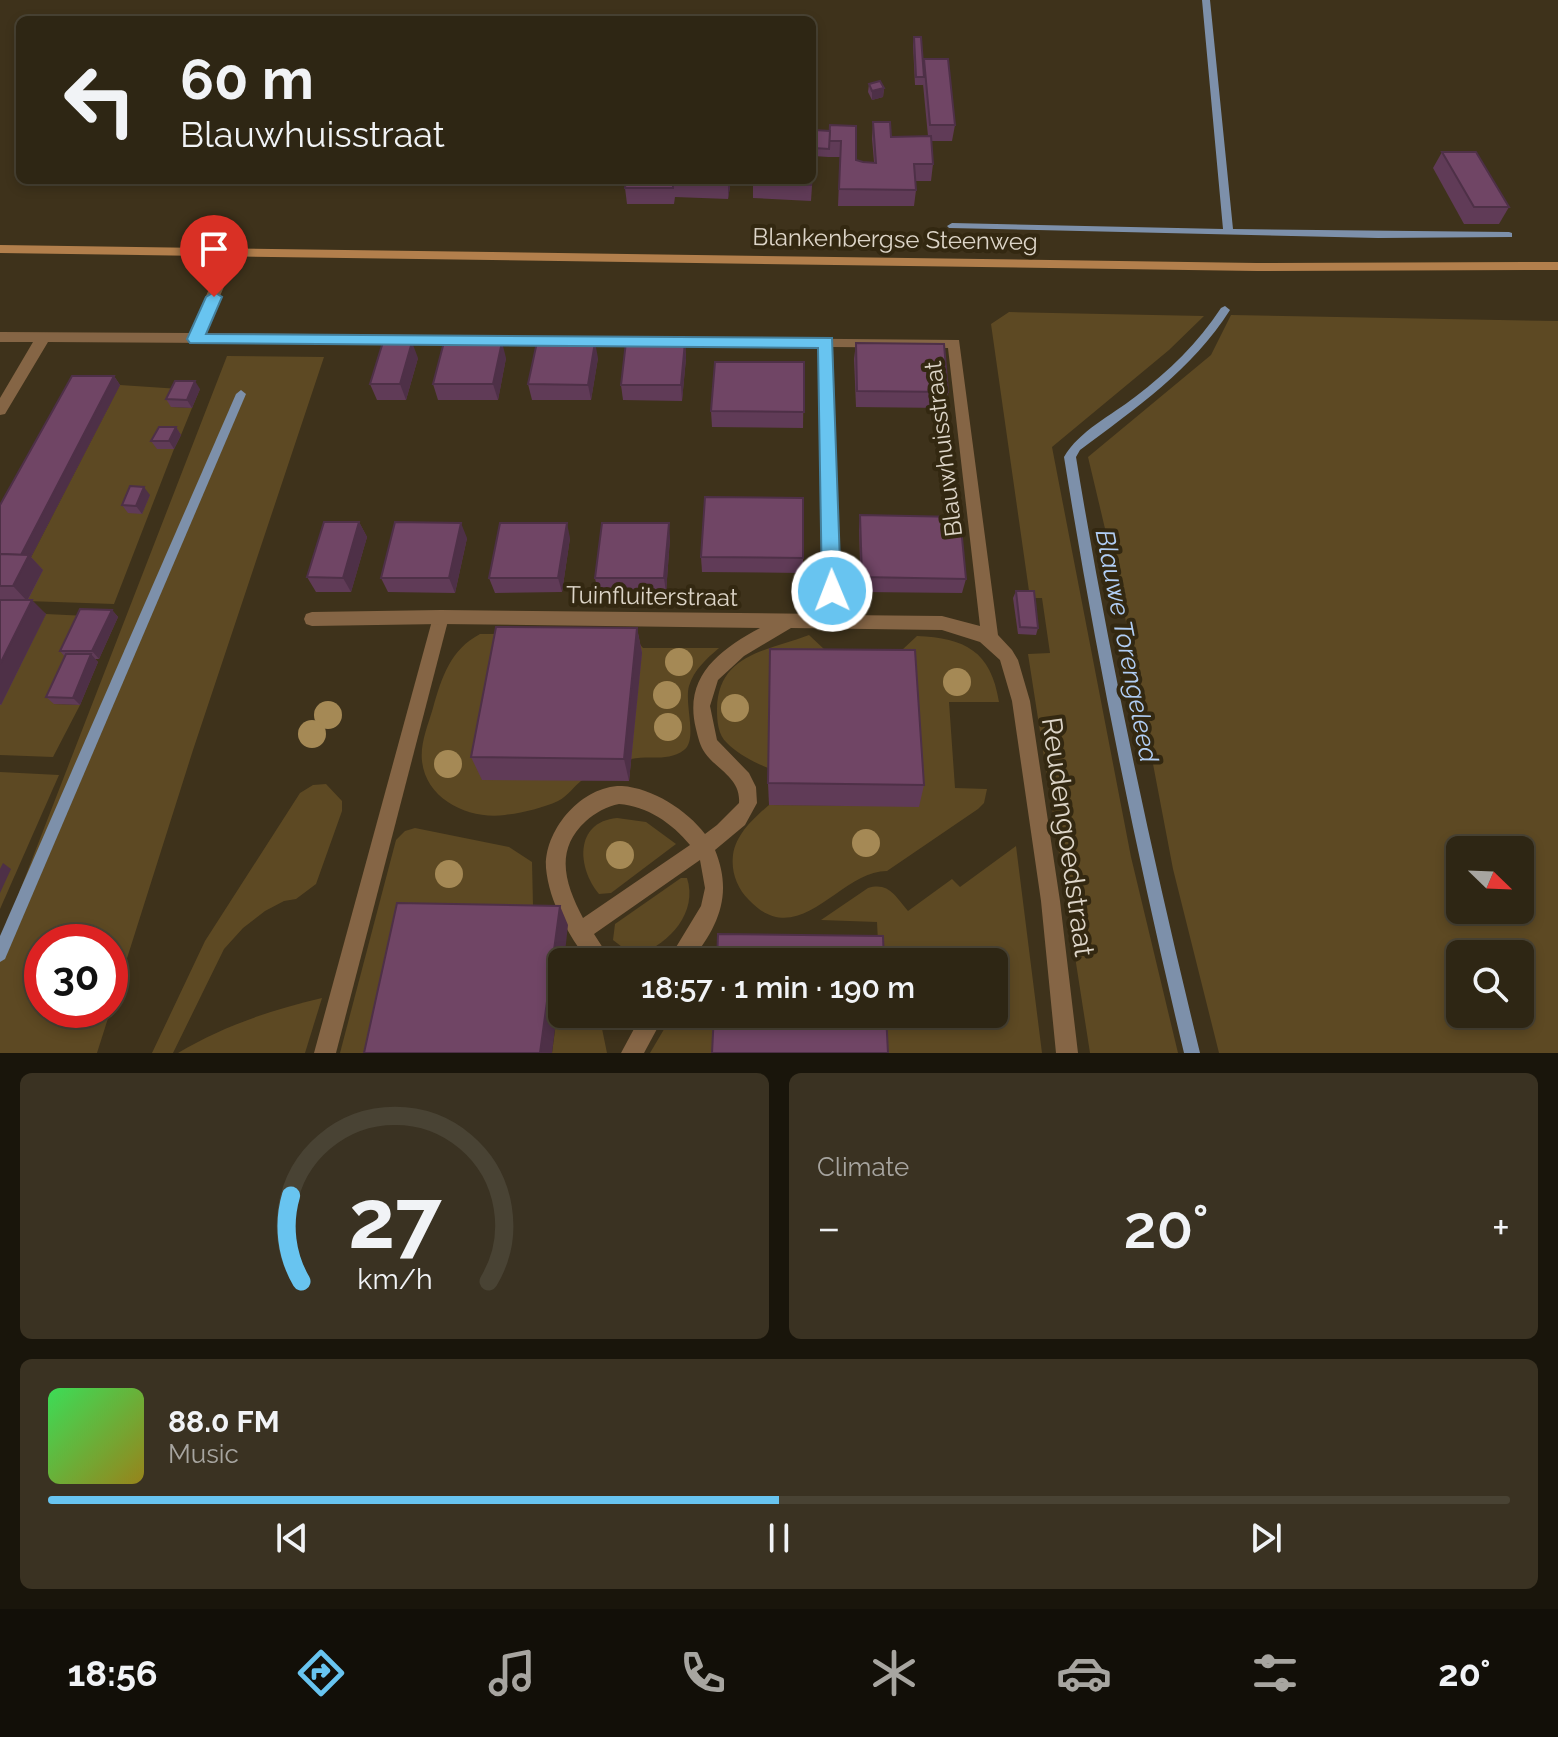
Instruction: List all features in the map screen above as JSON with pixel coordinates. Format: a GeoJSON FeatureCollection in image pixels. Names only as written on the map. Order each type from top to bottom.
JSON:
{"type":"FeatureCollection","features":[{"type":"Feature","properties":{"kind":"main road","name":"Blankenbergse Steenweg"},"geometry":{"type":"LineString","coordinates":[[0,249],[1257,267],[1558,266]]}},
{"type":"Feature","properties":{"kind":"street"},"geometry":{"type":"LineString","coordinates":[[195,339],[232,252]]}},
{"type":"Feature","properties":{"kind":"street","name":"Blauwhuisstraat"},"geometry":{"type":"LineString","coordinates":[[0,337],[954,343],[990,638]]}},
{"type":"Feature","properties":{"kind":"street"},"geometry":{"type":"LineString","coordinates":[[0,410],[43,338]]}},
{"type":"Feature","properties":{"kind":"street"},"geometry":{"type":"LineString","coordinates":[[826,342],[833,622]]}},
{"type":"Feature","properties":{"kind":"street"},"geometry":{"type":"LineString","coordinates":[[325,1053],[441,617]]}},
{"type":"Feature","properties":{"kind":"street","name":"Tuinfluiterstraat"},"geometry":{"type":"LineString","coordinates":[[312,619],[441,617],[942,623],[967,628],[990,638]]}},
{"type":"Feature","properties":{"kind":"street"},"geometry":{"type":"LineString","coordinates":[[580,932],[724,832],[744,811],[748,792],[744,781],[709,745],[702,717],[704,685],[716,667],[732,653],[790,622]]}},
{"type":"Feature","properties":{"kind":"street","name":"Reudengoedstraat"},"geometry":{"type":"LineString","coordinates":[[990,638],[1005,654],[1016,676],[1067,1053]]}},
{"type":"Feature","properties":{"kind":"street"},"geometry":{"type":"LineString","coordinates":[[592,948],[580,932],[555,873],[554,857],[558,841],[566,828],[585,810],[620,795],[652,803],[689,828],[703,844],[713,863],[717,889],[709,917],[690,948]]}},
{"type":"Feature","properties":{"kind":"street"},"geometry":{"type":"LineString","coordinates":[[632,1053],[646,1028]]}},
{"type":"Feature","properties":{"kind":"shaded area"},"geometry":{"type":"Polygon","coordinates":[[[1009,312],[1204,316],[1169,350],[1052,447],[1131,857],[1178,1053],[1090,1053],[1028,654],[1050,653],[1042,598],[1030,598],[991,324],[1009,312]]]}},
{"type":"Feature","properties":{"kind":"shaded area"},"geometry":{"type":"Polygon","coordinates":[[[1231,315],[1558,321],[1558,1053],[1219,1053],[1173,869],[1121,596],[1088,457],[1211,355],[1231,315]]]}},
{"type":"Feature","properties":{"kind":"shaded area"},"geometry":{"type":"Polygon","coordinates":[[[227,356],[324,357],[128,955],[128,924],[24,924],[24,1028],[105,1028],[97,1053],[0,1053],[0,942],[227,356]]]}},
{"type":"Feature","properties":{"kind":"shaded area"},"geometry":{"type":"Polygon","coordinates":[[[120,385],[180,389],[172,407],[192,408],[181,435],[164,435],[174,449],[114,604],[27,601],[25,569],[120,385]]]}},
{"type":"Feature","properties":{"kind":"shaded area"},"geometry":{"type":"Polygon","coordinates":[[[46,614],[87,616],[54,704],[80,705],[53,757],[0,755],[0,705],[46,614]]]}},
{"type":"Feature","properties":{"kind":"shaded area"},"geometry":{"type":"Polygon","coordinates":[[[480,634],[631,634],[643,648],[719,648],[691,680],[688,694],[690,738],[684,750],[665,757],[628,760],[581,781],[565,797],[552,804],[492,816],[464,810],[441,797],[425,775],[422,761],[425,734],[444,675],[461,648],[480,634]]]}},
{"type":"Feature","properties":{"kind":"shaded area"},"geometry":{"type":"Polygon","coordinates":[[[809,635],[825,650],[902,650],[917,636],[962,644],[982,659],[990,670],[999,702],[949,702],[955,788],[987,789],[984,803],[887,871],[869,874],[802,914],[785,918],[767,914],[749,900],[738,885],[733,868],[735,847],[742,833],[769,805],[919,806],[790,776],[743,756],[724,740],[717,709],[726,676],[748,657],[809,635]]]}},
{"type":"Feature","properties":{"kind":"shaded area"},"geometry":{"type":"Polygon","coordinates":[[[0,772],[59,775],[0,909],[0,772]]]}},
{"type":"Feature","properties":{"kind":"shaded area"},"geometry":{"type":"Polygon","coordinates":[[[326,784],[342,801],[342,811],[316,884],[296,899],[284,901],[265,911],[243,928],[224,949],[173,1053],[152,1053],[205,941],[300,793],[313,785],[326,784]]]}},
{"type":"Feature","properties":{"kind":"shaded area"},"geometry":{"type":"Polygon","coordinates":[[[617,818],[646,822],[676,844],[611,893],[599,894],[586,872],[584,848],[593,828],[603,821],[617,818]]]}},
{"type":"Feature","properties":{"kind":"shaded area"},"geometry":{"type":"Polygon","coordinates":[[[415,828],[509,847],[532,862],[533,906],[384,1053],[340,1053],[396,840],[405,831],[415,828]]]}},
{"type":"Feature","properties":{"kind":"shaded area"},"geometry":{"type":"Polygon","coordinates":[[[1016,846],[1042,1053],[883,1053],[882,1028],[1008,1028],[1008,948],[878,948],[877,922],[821,920],[868,888],[886,889],[908,911],[952,879],[960,887],[1016,846]]]}},
{"type":"Feature","properties":{"kind":"shaded area"},"geometry":{"type":"Polygon","coordinates":[[[681,878],[687,878],[689,903],[685,914],[662,942],[653,948],[623,948],[613,940],[615,924],[681,878]]]}},
{"type":"Feature","properties":{"kind":"shaded area"},"geometry":{"type":"Polygon","coordinates":[[[322,998],[305,1053],[178,1053],[248,1020],[322,998]]]}},
{"type":"Feature","properties":{"kind":"shaded area"},"geometry":{"type":"Polygon","coordinates":[[[555,1028],[602,1028],[607,1053],[552,1053],[555,1028]]]}},
{"type":"Feature","properties":{"kind":"shaded area"},"geometry":{"type":"Polygon","coordinates":[[[665,1028],[717,1028],[716,1053],[650,1053],[665,1028]]]}},
{"type":"Feature","properties":{"kind":"building"},"geometry":{"type":"Polygon","coordinates":[[[914,37],[921,37],[924,77],[916,77],[914,37]]]}},
{"type":"Feature","properties":{"kind":"building"},"geometry":{"type":"Polygon","coordinates":[[[924,59],[948,59],[955,125],[930,125],[924,59]]]}},
{"type":"Feature","properties":{"kind":"building"},"geometry":{"type":"Polygon","coordinates":[[[880,81],[884,88],[872,91],[869,84],[880,81]]]}},
{"type":"Feature","properties":{"kind":"building"},"geometry":{"type":"Polygon","coordinates":[[[873,122],[890,122],[891,137],[931,136],[933,164],[914,164],[916,190],[839,189],[841,141],[829,141],[830,125],[856,126],[856,160],[876,163],[873,122]]]}},
{"type":"Feature","properties":{"kind":"building"},"geometry":{"type":"Polygon","coordinates":[[[816,130],[830,131],[829,149],[816,148],[816,130]]]}},
{"type":"Feature","properties":{"kind":"building"},"geometry":{"type":"Polygon","coordinates":[[[1442,152],[1476,152],[1509,207],[1474,207],[1442,152]]]}},
{"type":"Feature","properties":{"kind":"building"},"geometry":{"type":"Polygon","coordinates":[[[626,184],[673,184],[673,188],[625,188],[626,184]]]}},
{"type":"Feature","properties":{"kind":"building"},"geometry":{"type":"Polygon","coordinates":[[[383,342],[412,342],[400,384],[370,384],[383,342]]]}},
{"type":"Feature","properties":{"kind":"building"},"geometry":{"type":"Polygon","coordinates":[[[444,342],[502,342],[493,384],[433,384],[444,342]]]}},
{"type":"Feature","properties":{"kind":"building"},"geometry":{"type":"Polygon","coordinates":[[[537,342],[595,342],[588,385],[528,384],[537,342]]]}},
{"type":"Feature","properties":{"kind":"building"},"geometry":{"type":"Polygon","coordinates":[[[626,342],[685,342],[681,385],[621,385],[626,342]]]}},
{"type":"Feature","properties":{"kind":"building"},"geometry":{"type":"Polygon","coordinates":[[[856,343],[944,344],[948,392],[857,391],[856,343]]]}},
{"type":"Feature","properties":{"kind":"building"},"geometry":{"type":"Polygon","coordinates":[[[715,362],[804,362],[804,412],[711,411],[715,362]]]}},
{"type":"Feature","properties":{"kind":"building"},"geometry":{"type":"Polygon","coordinates":[[[72,376],[114,376],[21,555],[0,554],[0,505],[72,376]]]}},
{"type":"Feature","properties":{"kind":"building"},"geometry":{"type":"Polygon","coordinates":[[[175,381],[195,381],[187,400],[166,399],[175,381]]]}},
{"type":"Feature","properties":{"kind":"building"},"geometry":{"type":"Polygon","coordinates":[[[159,427],[176,427],[169,441],[151,441],[159,427]]]}},
{"type":"Feature","properties":{"kind":"building"},"geometry":{"type":"Polygon","coordinates":[[[130,486],[144,487],[136,506],[122,505],[130,486]]]}},
{"type":"Feature","properties":{"kind":"building"},"geometry":{"type":"Polygon","coordinates":[[[705,497],[803,498],[803,558],[701,557],[705,497]]]}},
{"type":"Feature","properties":{"kind":"building"},"geometry":{"type":"Polygon","coordinates":[[[860,515],[960,517],[966,579],[862,577],[860,515]]]}},
{"type":"Feature","properties":{"kind":"building"},"geometry":{"type":"Polygon","coordinates":[[[324,522],[359,522],[343,578],[307,577],[324,522]]]}},
{"type":"Feature","properties":{"kind":"building"},"geometry":{"type":"Polygon","coordinates":[[[395,522],[461,523],[449,578],[381,578],[395,522]]]}},
{"type":"Feature","properties":{"kind":"building"},"geometry":{"type":"Polygon","coordinates":[[[500,523],[567,523],[558,578],[489,578],[500,523]]]}},
{"type":"Feature","properties":{"kind":"building"},"geometry":{"type":"Polygon","coordinates":[[[602,523],[669,523],[664,578],[595,578],[602,523]]]}},
{"type":"Feature","properties":{"kind":"building"},"geometry":{"type":"Polygon","coordinates":[[[0,554],[29,555],[13,586],[0,586],[0,554]]]}},
{"type":"Feature","properties":{"kind":"building"},"geometry":{"type":"Polygon","coordinates":[[[1016,591],[1034,591],[1038,628],[1020,627],[1016,591]]]}},
{"type":"Feature","properties":{"kind":"building"},"geometry":{"type":"Polygon","coordinates":[[[0,600],[32,600],[0,664],[0,600]]]}},
{"type":"Feature","properties":{"kind":"building"},"geometry":{"type":"Polygon","coordinates":[[[80,609],[112,610],[92,651],[60,651],[80,609]]]}},
{"type":"Feature","properties":{"kind":"building"},"geometry":{"type":"Polygon","coordinates":[[[496,627],[637,628],[624,759],[471,757],[496,627]]]}},
{"type":"Feature","properties":{"kind":"building"},"geometry":{"type":"Polygon","coordinates":[[[770,649],[915,650],[924,785],[768,783],[770,649]]]}},
{"type":"Feature","properties":{"kind":"building"},"geometry":{"type":"Polygon","coordinates":[[[66,654],[91,654],[73,698],[46,697],[66,654]]]}},
{"type":"Feature","properties":{"kind":"building"},"geometry":{"type":"Polygon","coordinates":[[[397,903],[560,906],[554,948],[548,948],[548,994],[540,1053],[364,1053],[397,903]]]}},
{"type":"Feature","properties":{"kind":"building"},"geometry":{"type":"Polygon","coordinates":[[[718,934],[883,936],[883,948],[718,948],[718,934]]]}},
{"type":"Feature","properties":{"kind":"building"},"geometry":{"type":"Polygon","coordinates":[[[713,1028],[887,1028],[888,1053],[712,1053],[713,1028]]]}},
{"type":"Feature","properties":{"kind":"waterway","name":"Blauwe Torengeleed"},"geometry":{"type":"LineString","coordinates":[[1206,0],[1228,230]]}},
{"type":"Feature","properties":{"kind":"waterway","name":"Blauwe Torengeleed"},"geometry":{"type":"LineString","coordinates":[[952,226],[1509,235]]}},
{"type":"Feature","properties":{"kind":"waterway","name":"Blauwe Torengeleed"},"geometry":{"type":"LineString","coordinates":[[1192,1053],[1125,756],[1095,607],[1070,457],[1076,447],[1158,385],[1195,351],[1225,310]]}},
{"type":"Feature","properties":{"kind":"waterway"},"geometry":{"type":"LineString","coordinates":[[0,954],[241,394]]}},
{"type":"Feature","properties":{"kind":"route"},"geometry":{"type":"LineString","coordinates":[[214,297],[195,339],[826,342],[832,591]]}}]}
